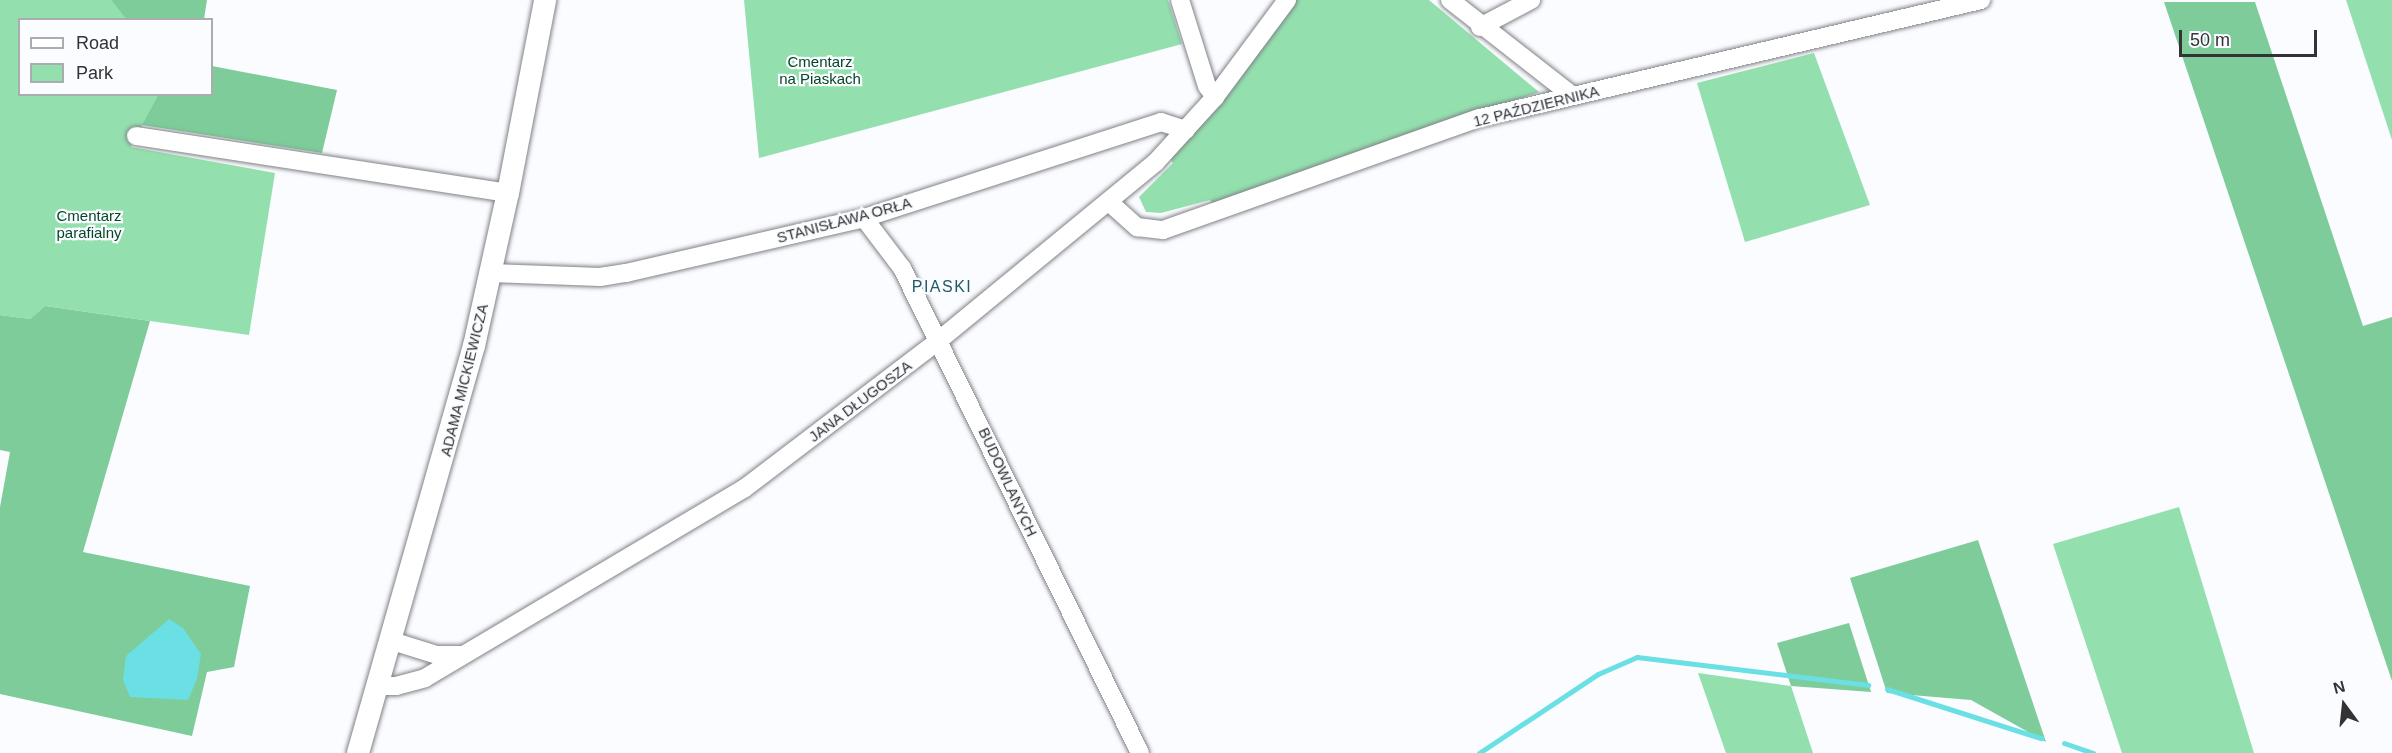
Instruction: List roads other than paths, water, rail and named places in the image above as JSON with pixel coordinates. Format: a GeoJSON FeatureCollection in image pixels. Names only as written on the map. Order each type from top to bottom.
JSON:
{"type":"FeatureCollection","features":[{"type":"Feature","properties":{"kind":"street","name":"ADAMA MICKIEWICZA"},"geometry":{"type":"LineString","coordinates":[[358,753],[446,451],[491,273],[545,0]]}},
{"type":"Feature","properties":{"kind":"street"},"geometry":{"type":"LineString","coordinates":[[1180,0],[1206,86],[1215,97],[1287,0]]}},
{"type":"Feature","properties":{"kind":"street"},"geometry":{"type":"LineString","coordinates":[[1450,0],[1480,27],[1573,96]]}},
{"type":"Feature","properties":{"kind":"street"},"geometry":{"type":"LineString","coordinates":[[1480,27],[1531,0]]}},
{"type":"Feature","properties":{"kind":"street","name":"12 PAŹDZIERNIKA"},"geometry":{"type":"LineString","coordinates":[[1109,202],[1137,226],[1163,230],[1480,118],[1981,0]]}},
{"type":"Feature","properties":{"kind":"street","name":"JANA DŁUGOSZA"},"geometry":{"type":"LineString","coordinates":[[379,686],[396,686],[425,678],[745,488],[938,341],[1109,202],[1186,130],[1215,97]]}},
{"type":"Feature","properties":{"kind":"street","name":"STANISŁAWA ORŁA"},"geometry":{"type":"LineString","coordinates":[[491,273],[600,277],[864,218],[1161,122],[1186,130]]}},
{"type":"Feature","properties":{"kind":"street"},"geometry":{"type":"LineString","coordinates":[[136,136],[508,193]]}},
{"type":"Feature","properties":{"kind":"street","name":"BUDOWLANYCH"},"geometry":{"type":"LineString","coordinates":[[864,218],[902,268],[1140,753]]}},
{"type":"Feature","properties":{"kind":"street","name":"JANA DŁUGOSZA"},"geometry":{"type":"LineString","coordinates":[[392,641],[437,655],[466,654]]}},
{"type":"Feature","properties":{"kind":"water"},"geometry":{"type":"Polygon","coordinates":[[[169,619],[183,628],[201,654],[197,679],[188,700],[130,697],[123,680],[126,656],[169,619]]]}},
{"type":"Feature","properties":{"kind":"waterway"},"geometry":{"type":"LineString","coordinates":[[1479,753],[1598,674],[1637,657],[1868,685]]}},
{"type":"Feature","properties":{"kind":"waterway"},"geometry":{"type":"LineString","coordinates":[[1887,689],[2041,738]]}},
{"type":"Feature","properties":{"kind":"waterway"},"geometry":{"type":"LineString","coordinates":[[2064,743],[2093,753]]}},
{"type":"Feature","properties":{"kind":"district","name":"PIASKI"},"geometry":{"type":"Point","coordinates":[942,287]}},
{"type":"Feature","properties":{"kind":"park label","name":"Cmentarz na Piaskach"},"geometry":{"type":"Point","coordinates":[820,70]}},
{"type":"Feature","properties":{"kind":"park label","name":"Cmentarz parafialny"},"geometry":{"type":"Point","coordinates":[89,224]}}]}
